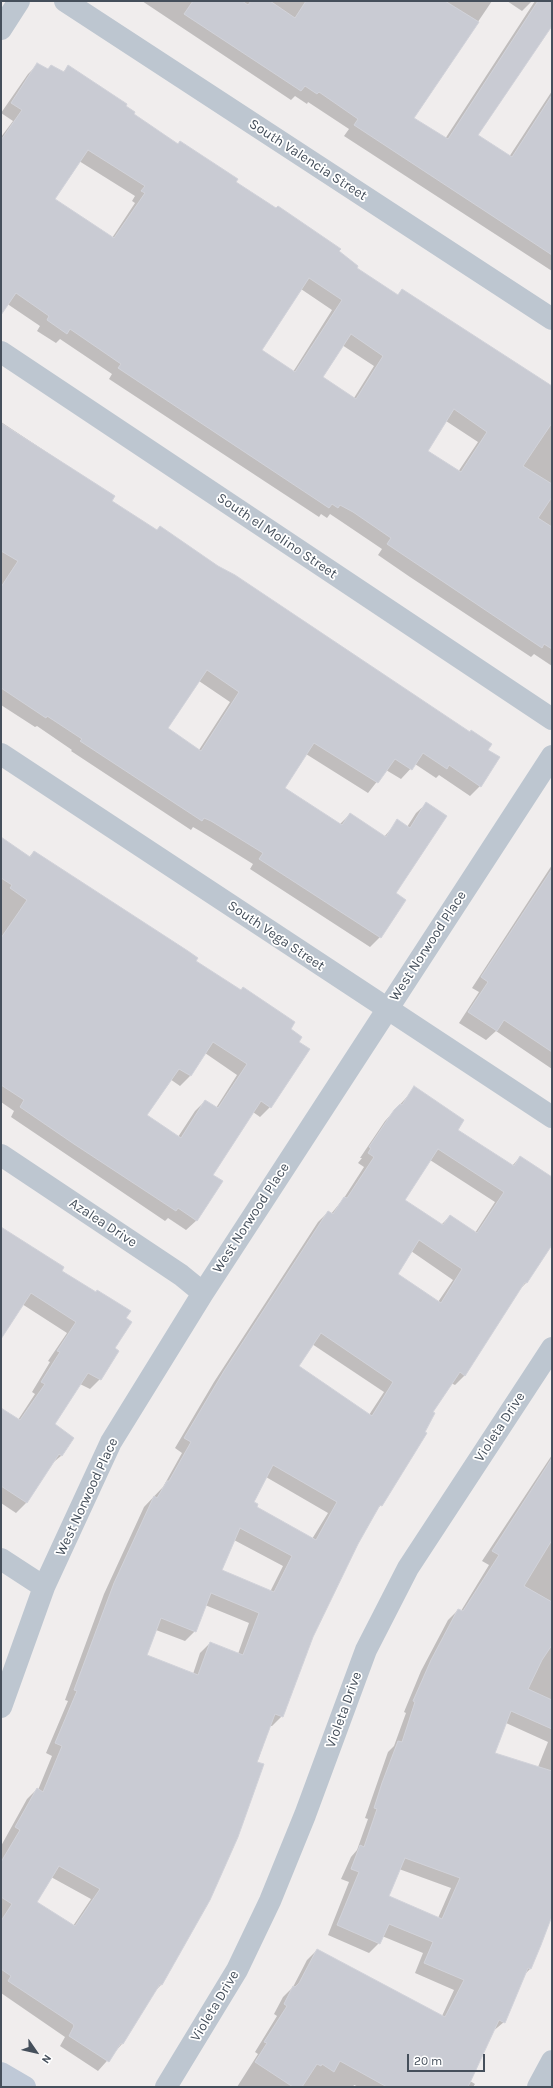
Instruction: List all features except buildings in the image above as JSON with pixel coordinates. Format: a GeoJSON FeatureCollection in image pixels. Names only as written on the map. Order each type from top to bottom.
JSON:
{"type":"FeatureCollection","features":[{"type":"Feature","properties":{"kind":"main road"},"geometry":{"type":"LineString","coordinates":[[1,2072],[25,2087]]}},
{"type":"Feature","properties":{"kind":"street"},"geometry":{"type":"LineString","coordinates":[[1,28],[19,1]]}},
{"type":"Feature","properties":{"kind":"street","name":"South Valencia Street"},"geometry":{"type":"LineString","coordinates":[[65,1],[552,319]]}},
{"type":"Feature","properties":{"kind":"street","name":"South el Molino Street"},"geometry":{"type":"LineString","coordinates":[[1,352],[552,720]]}},
{"type":"Feature","properties":{"kind":"street","name":"South Vega Street"},"geometry":{"type":"LineString","coordinates":[[1,754],[552,1118]]}},
{"type":"Feature","properties":{"kind":"street","name":"West Norwood Place"},"geometry":{"type":"LineString","coordinates":[[1,1707],[44,1587],[111,1442],[203,1293],[552,756]]}},
{"type":"Feature","properties":{"kind":"street","name":"Azalea Drive"},"geometry":{"type":"LineString","coordinates":[[1,1155],[181,1275],[203,1293]]}},
{"type":"Feature","properties":{"kind":"street","name":"Violeta Drive"},"geometry":{"type":"LineString","coordinates":[[166,2087],[237,1970],[270,1901],[305,1815],[366,1650],[408,1568],[552,1348]]}},
{"type":"Feature","properties":{"kind":"street"},"geometry":{"type":"LineString","coordinates":[[1,1559],[44,1587]]}},
{"type":"Feature","properties":{"kind":"street"},"geometry":{"type":"LineString","coordinates":[[538,2087],[552,2060]]}}]}
